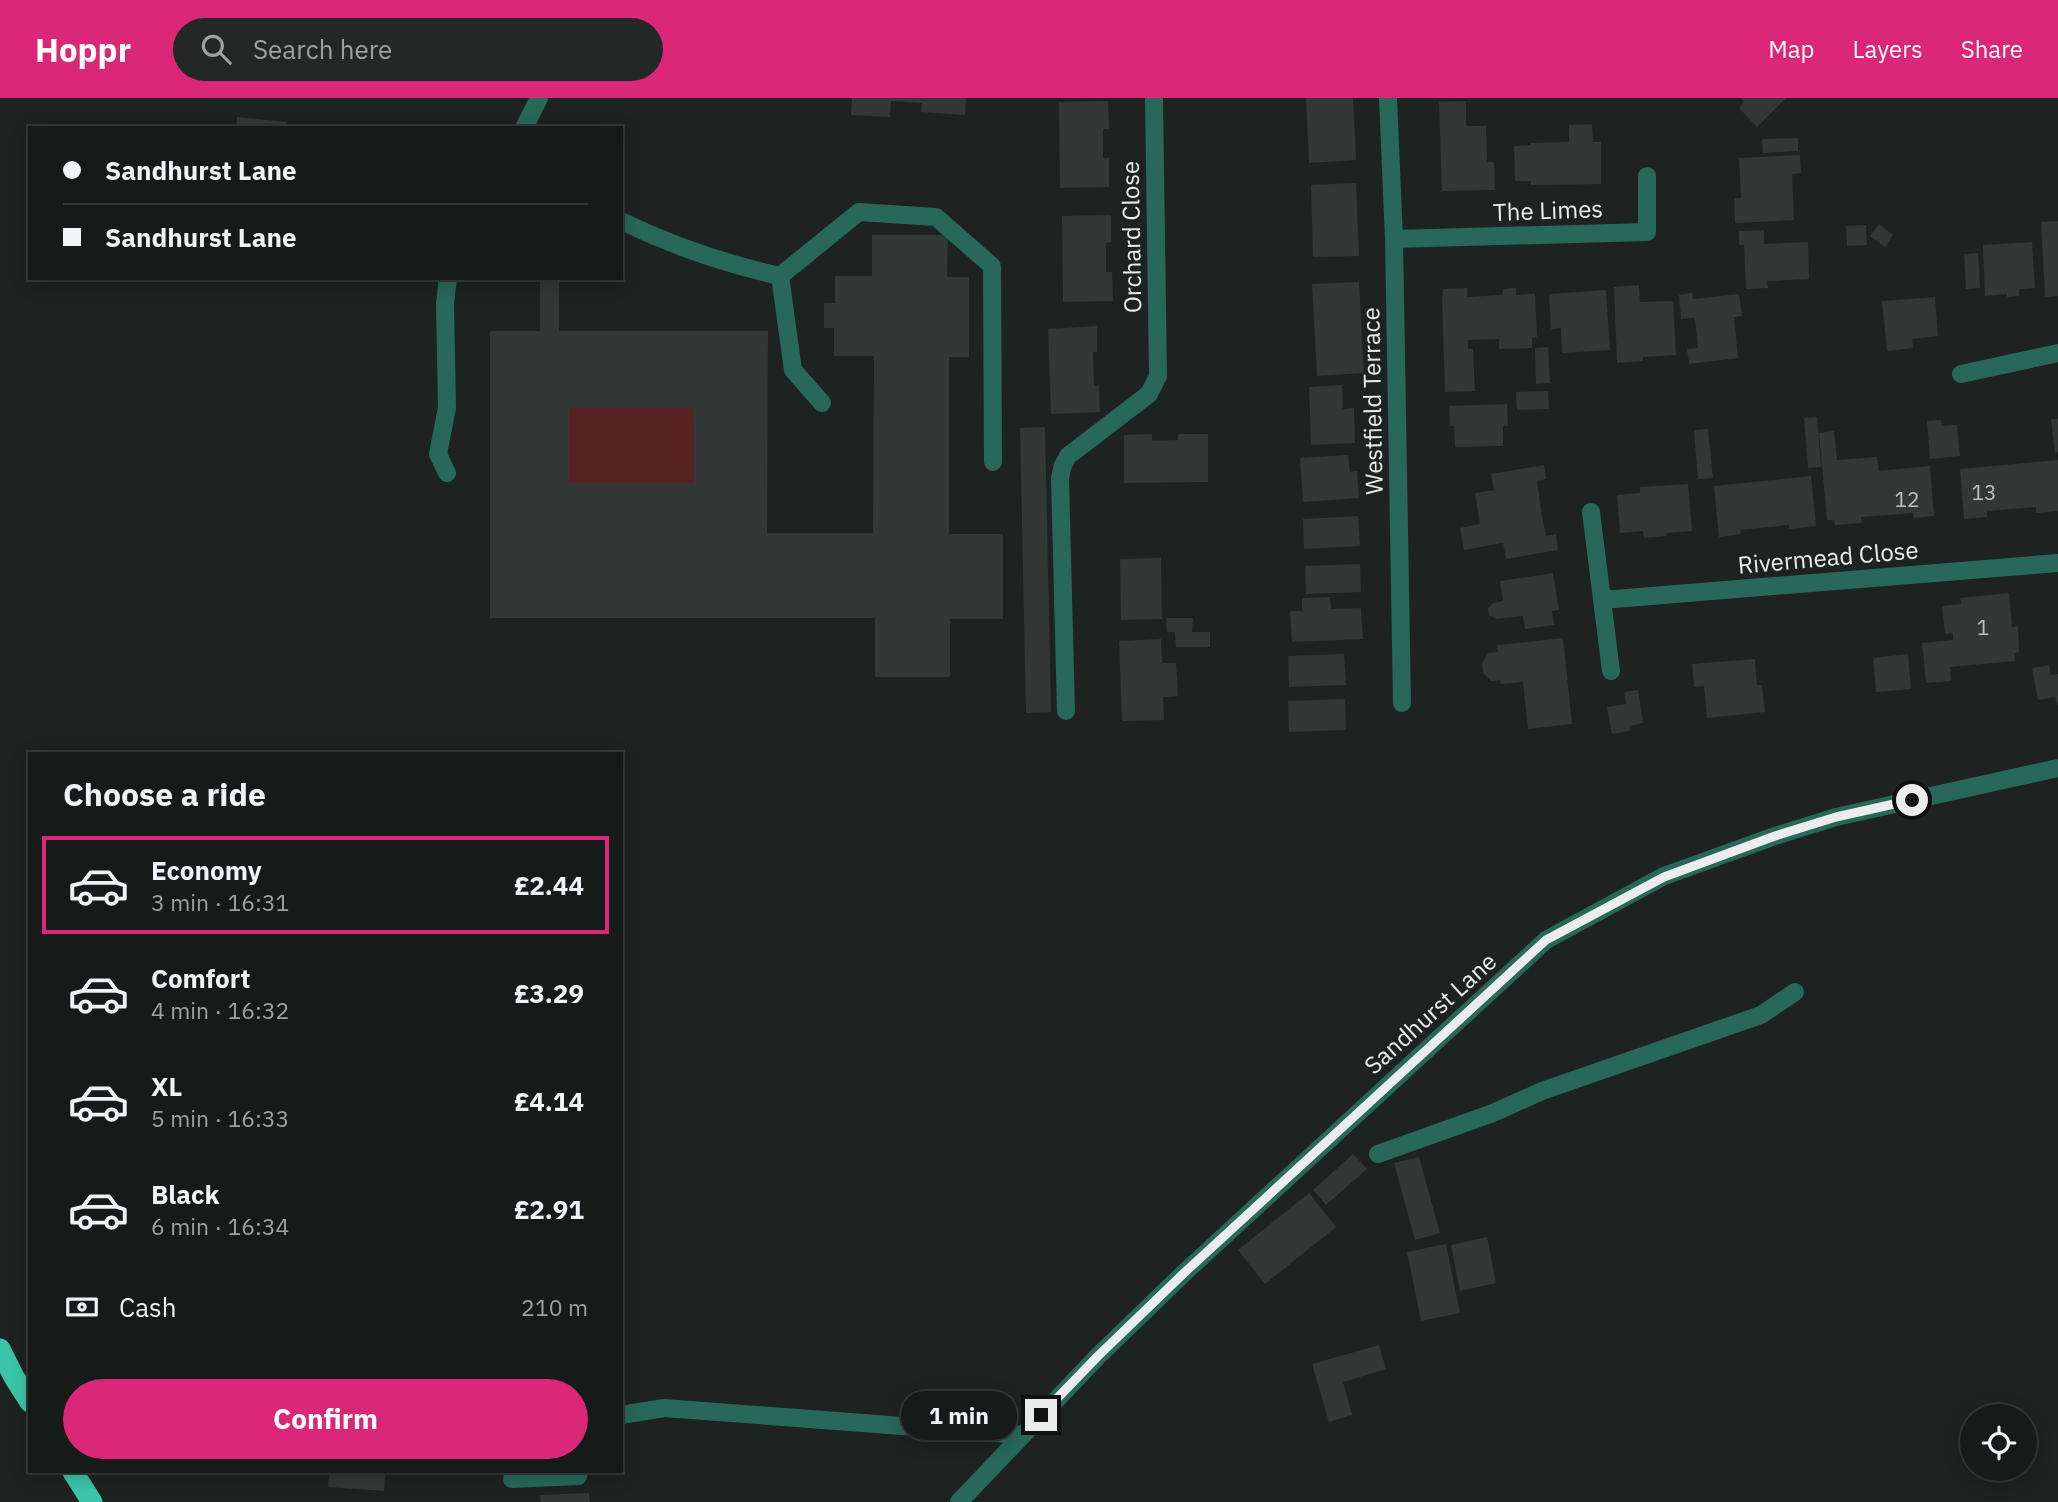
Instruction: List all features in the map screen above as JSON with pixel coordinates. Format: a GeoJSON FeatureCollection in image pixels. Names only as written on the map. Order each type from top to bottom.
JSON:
{"type":"FeatureCollection","features":[{"type":"Feature","properties":{"kind":"highway"},"geometry":{"type":"LineString","coordinates":[[0,1349],[28,1399]]}},
{"type":"Feature","properties":{"kind":"highway"},"geometry":{"type":"LineString","coordinates":[[75,1473],[92,1502]]}},
{"type":"Feature","properties":{"kind":"street"},"geometry":{"type":"LineString","coordinates":[[525,126],[539,98]]}},
{"type":"Feature","properties":{"kind":"street","name":"Orchard Close"},"geometry":{"type":"LineString","coordinates":[[1066,711],[1060,478],[1063,465],[1068,456],[1149,394],[1158,376],[1154,98]]}},
{"type":"Feature","properties":{"kind":"street","name":"Westfield Terrace"},"geometry":{"type":"LineString","coordinates":[[1388,98],[1394,239],[1402,702]]}},
{"type":"Feature","properties":{"kind":"street","name":"The Limes"},"geometry":{"type":"LineString","coordinates":[[1394,239],[1647,232],[1647,176]]}},
{"type":"Feature","properties":{"kind":"street"},"geometry":{"type":"LineString","coordinates":[[779,276],[859,212],[936,217],[992,265],[993,462]]}},
{"type":"Feature","properties":{"kind":"street"},"geometry":{"type":"LineString","coordinates":[[623,222],[745,268],[779,276]]}},
{"type":"Feature","properties":{"kind":"street"},"geometry":{"type":"LineString","coordinates":[[779,276],[793,370],[822,403]]}},
{"type":"Feature","properties":{"kind":"street"},"geometry":{"type":"LineString","coordinates":[[447,473],[438,454],[447,408],[445,303],[448,280]]}},
{"type":"Feature","properties":{"kind":"street"},"geometry":{"type":"LineString","coordinates":[[1961,374],[2058,353]]}},
{"type":"Feature","properties":{"kind":"street"},"geometry":{"type":"LineString","coordinates":[[1591,512],[1611,671]]}},
{"type":"Feature","properties":{"kind":"street","name":"Rivermead Close"},"geometry":{"type":"LineString","coordinates":[[1602,600],[2058,564]]}},
{"type":"Feature","properties":{"kind":"street","name":"Sandhurst Lane"},"geometry":{"type":"LineString","coordinates":[[959,1502],[1098,1356],[1184,1273],[1546,940],[1664,877],[1775,836],[1836,817],[2058,768]]}},
{"type":"Feature","properties":{"kind":"street"},"geometry":{"type":"LineString","coordinates":[[1378,1154],[1493,1113],[1542,1091],[1761,1015],[1795,992]]}},
{"type":"Feature","properties":{"kind":"street"},"geometry":{"type":"LineString","coordinates":[[623,1415],[664,1408],[1022,1435]]}},
{"type":"Feature","properties":{"kind":"street"},"geometry":{"type":"LineString","coordinates":[[512,1479],[578,1476],[579,1473]]}},
{"type":"Feature","properties":{"kind":"shaded area"},"geometry":{"type":"Polygon","coordinates":[[[569,408],[693,408],[694,483],[569,483],[569,408]]]}},
{"type":"Feature","properties":{"kind":"building"},"geometry":{"type":"Polygon","coordinates":[[[852,98],[966,98],[965,115],[921,112],[922,103],[891,101],[890,117],[851,115],[852,98]]]}},
{"type":"Feature","properties":{"kind":"building"},"geometry":{"type":"Polygon","coordinates":[[[1306,98],[1353,98],[1356,160],[1309,163],[1306,98]]]}},
{"type":"Feature","properties":{"kind":"building"},"geometry":{"type":"Polygon","coordinates":[[[1741,98],[1786,98],[1757,127],[1739,108],[1744,102],[1741,98]]]}},
{"type":"Feature","properties":{"kind":"building"},"geometry":{"type":"Polygon","coordinates":[[[1108,101],[1109,129],[1103,129],[1103,158],[1109,158],[1109,187],[1060,188],[1059,102],[1108,101]]]}},
{"type":"Feature","properties":{"kind":"building"},"geometry":{"type":"Polygon","coordinates":[[[1466,101],[1466,126],[1486,126],[1487,162],[1494,162],[1495,190],[1442,191],[1439,102],[1466,101]]]}},
{"type":"Feature","properties":{"kind":"building"},"geometry":{"type":"Polygon","coordinates":[[[237,117],[287,122],[287,126],[236,126],[237,117]]]}},
{"type":"Feature","properties":{"kind":"building"},"geometry":{"type":"Polygon","coordinates":[[[1592,124],[1593,142],[1601,142],[1601,184],[1531,185],[1531,181],[1515,181],[1514,146],[1569,142],[1569,125],[1592,124]]]}},
{"type":"Feature","properties":{"kind":"building"},"geometry":{"type":"Polygon","coordinates":[[[1798,138],[1798,151],[1763,153],[1762,139],[1798,138]]]}},
{"type":"Feature","properties":{"kind":"building"},"geometry":{"type":"Polygon","coordinates":[[[1800,155],[1801,173],[1792,174],[1794,220],[1735,223],[1734,198],[1741,198],[1739,158],[1800,155]]]}},
{"type":"Feature","properties":{"kind":"building"},"geometry":{"type":"Polygon","coordinates":[[[1356,183],[1359,256],[1313,257],[1311,185],[1356,183]]]}},
{"type":"Feature","properties":{"kind":"building"},"geometry":{"type":"Polygon","coordinates":[[[1111,215],[1111,242],[1106,243],[1106,272],[1112,272],[1113,301],[1063,302],[1062,216],[1111,215]]]}},
{"type":"Feature","properties":{"kind":"building"},"geometry":{"type":"Polygon","coordinates":[[[2058,221],[2058,296],[2045,297],[2041,222],[2058,221]]]}},
{"type":"Feature","properties":{"kind":"building"},"geometry":{"type":"Polygon","coordinates":[[[1879,224],[1893,235],[1885,247],[1870,236],[1879,224]]]}},
{"type":"Feature","properties":{"kind":"building"},"geometry":{"type":"Polygon","coordinates":[[[1866,225],[1867,245],[1847,246],[1846,226],[1866,225]]]}},
{"type":"Feature","properties":{"kind":"building"},"geometry":{"type":"Polygon","coordinates":[[[1764,230],[1764,244],[1808,242],[1809,279],[1767,281],[1768,288],[1746,289],[1744,245],[1739,245],[1739,231],[1764,230]]]}},
{"type":"Feature","properties":{"kind":"building"},"geometry":{"type":"Polygon","coordinates":[[[872,235],[948,235],[947,277],[969,277],[969,357],[949,357],[949,534],[1003,534],[1003,619],[950,619],[950,677],[875,677],[875,618],[490,618],[490,331],[540,331],[540,280],[559,280],[559,331],[768,331],[767,533],[873,533],[874,356],[834,356],[834,328],[824,328],[824,303],[835,303],[835,276],[872,276],[872,235]],[[569,408],[569,483],[694,483],[693,408],[569,408]]]}},
{"type":"Feature","properties":{"kind":"building"},"geometry":{"type":"Polygon","coordinates":[[[2032,242],[2035,288],[2019,289],[2019,296],[1985,296],[1983,245],[2032,242]]]}},
{"type":"Feature","properties":{"kind":"building"},"geometry":{"type":"Polygon","coordinates":[[[1978,253],[1980,288],[1966,289],[1964,254],[1978,253]]]}},
{"type":"Feature","properties":{"kind":"building"},"geometry":{"type":"Polygon","coordinates":[[[1359,282],[1364,373],[1317,376],[1312,284],[1359,282]]]}},
{"type":"Feature","properties":{"kind":"building"},"geometry":{"type":"Polygon","coordinates":[[[1639,285],[1640,302],[1673,301],[1676,355],[1643,357],[1643,361],[1617,363],[1614,287],[1639,285]]]}},
{"type":"Feature","properties":{"kind":"building"},"geometry":{"type":"Polygon","coordinates":[[[1467,288],[1467,297],[1502,295],[1503,289],[1516,288],[1516,295],[1535,294],[1537,337],[1532,338],[1532,348],[1499,349],[1499,339],[1468,340],[1468,349],[1473,349],[1475,391],[1445,392],[1443,289],[1467,288]]]}},
{"type":"Feature","properties":{"kind":"building"},"geometry":{"type":"Polygon","coordinates":[[[1606,290],[1610,350],[1562,353],[1561,328],[1551,329],[1549,294],[1606,290]]]}},
{"type":"Feature","properties":{"kind":"building"},"geometry":{"type":"Polygon","coordinates":[[[1692,293],[1693,299],[1739,294],[1742,316],[1734,317],[1738,358],[1689,364],[1687,349],[1698,348],[1695,318],[1681,319],[1679,295],[1692,293]]]}},
{"type":"Feature","properties":{"kind":"building"},"geometry":{"type":"Polygon","coordinates":[[[1935,297],[1938,336],[1912,339],[1913,348],[1887,351],[1882,301],[1935,297]]]}},
{"type":"Feature","properties":{"kind":"building"},"geometry":{"type":"Polygon","coordinates":[[[1097,326],[1097,352],[1093,352],[1094,386],[1099,386],[1100,412],[1051,414],[1048,329],[1097,326]]]}},
{"type":"Feature","properties":{"kind":"building"},"geometry":{"type":"Polygon","coordinates":[[[1548,347],[1550,383],[1536,384],[1535,348],[1548,347]]]}},
{"type":"Feature","properties":{"kind":"building"},"geometry":{"type":"Polygon","coordinates":[[[1342,385],[1343,409],[1354,408],[1355,443],[1311,445],[1309,387],[1342,385]]]}},
{"type":"Feature","properties":{"kind":"building"},"geometry":{"type":"Polygon","coordinates":[[[1548,391],[1549,409],[1517,410],[1516,392],[1548,391]]]}},
{"type":"Feature","properties":{"kind":"building"},"geometry":{"type":"Polygon","coordinates":[[[1507,404],[1508,426],[1503,426],[1503,446],[1455,447],[1449,406],[1507,404]]]}},
{"type":"Feature","properties":{"kind":"building"},"geometry":{"type":"Polygon","coordinates":[[[1817,417],[1821,467],[1808,468],[1804,418],[1817,417]]]}},
{"type":"Feature","properties":{"kind":"building"},"geometry":{"type":"Polygon","coordinates":[[[2051,419],[2058,419],[2058,452],[2055,453],[2051,419]]]}},
{"type":"Feature","properties":{"kind":"building"},"geometry":{"type":"Polygon","coordinates":[[[1941,420],[1942,426],[1957,425],[1960,456],[1930,459],[1927,421],[1941,420]]]}},
{"type":"Feature","properties":{"kind":"building"},"geometry":{"type":"Polygon","coordinates":[[[1045,427],[1051,712],[1026,713],[1020,428],[1045,427]]]}},
{"type":"Feature","properties":{"kind":"building"},"geometry":{"type":"Polygon","coordinates":[[[1708,429],[1713,478],[1698,479],[1694,430],[1708,429]]]}},
{"type":"Feature","properties":{"kind":"building"},"geometry":{"type":"Polygon","coordinates":[[[1834,431],[1837,460],[1877,457],[1879,471],[1930,466],[1934,516],[1914,518],[1913,513],[1861,517],[1862,523],[1835,525],[1834,520],[1827,520],[1819,433],[1834,431]]]}},
{"type":"Feature","properties":{"kind":"building"},"geometry":{"type":"Polygon","coordinates":[[[1152,434],[1152,441],[1178,440],[1178,434],[1208,434],[1208,482],[1124,483],[1124,435],[1152,434]]]}},
{"type":"Feature","properties":{"kind":"building"},"geometry":{"type":"Polygon","coordinates":[[[1348,455],[1350,472],[1357,471],[1359,498],[1303,502],[1300,458],[1348,455]]]}},
{"type":"Feature","properties":{"kind":"building"},"geometry":{"type":"Polygon","coordinates":[[[2058,460],[2058,511],[2036,513],[2036,507],[1987,511],[1987,517],[1964,519],[1960,469],[2058,460]]]}},
{"type":"Feature","properties":{"kind":"building"},"geometry":{"type":"Polygon","coordinates":[[[1544,465],[1546,479],[1537,481],[1541,509],[1546,536],[1556,534],[1558,550],[1506,559],[1503,543],[1464,550],[1460,528],[1480,524],[1475,493],[1494,490],[1491,474],[1544,465]]]}},
{"type":"Feature","properties":{"kind":"building"},"geometry":{"type":"Polygon","coordinates":[[[1811,476],[1816,526],[1789,529],[1789,525],[1740,530],[1741,534],[1719,537],[1714,486],[1811,476]]]}},
{"type":"Feature","properties":{"kind":"building"},"geometry":{"type":"Polygon","coordinates":[[[1688,484],[1692,531],[1644,538],[1643,531],[1620,533],[1617,495],[1640,493],[1640,487],[1688,484]]]}},
{"type":"Feature","properties":{"kind":"building"},"geometry":{"type":"Polygon","coordinates":[[[1358,516],[1360,546],[1304,549],[1303,519],[1358,516]]]}},
{"type":"Feature","properties":{"kind":"building"},"geometry":{"type":"Polygon","coordinates":[[[1161,558],[1162,619],[1121,620],[1120,559],[1161,558]]]}},
{"type":"Feature","properties":{"kind":"building"},"geometry":{"type":"Polygon","coordinates":[[[1360,564],[1361,592],[1306,594],[1305,566],[1360,564]]]}},
{"type":"Feature","properties":{"kind":"building"},"geometry":{"type":"Polygon","coordinates":[[[1553,573],[1559,610],[1552,611],[1554,625],[1525,629],[1523,616],[1496,619],[1489,615],[1488,608],[1493,603],[1503,601],[1500,581],[1553,573]]]}},
{"type":"Feature","properties":{"kind":"building"},"geometry":{"type":"Polygon","coordinates":[[[2009,593],[2012,627],[2018,626],[2019,652],[2014,653],[2015,661],[1950,667],[1951,681],[1926,683],[1922,643],[1953,640],[1953,633],[1945,634],[1942,606],[1961,604],[1960,598],[2009,593]]]}},
{"type":"Feature","properties":{"kind":"building"},"geometry":{"type":"Polygon","coordinates":[[[1330,597],[1331,609],[1361,608],[1363,639],[1292,642],[1290,611],[1302,611],[1302,598],[1330,597]]]}},
{"type":"Feature","properties":{"kind":"building"},"geometry":{"type":"Polygon","coordinates":[[[1166,618],[1193,618],[1192,632],[1210,632],[1210,647],[1176,647],[1175,632],[1167,632],[1166,618]]]}},
{"type":"Feature","properties":{"kind":"building"},"geometry":{"type":"Polygon","coordinates":[[[1563,638],[1572,724],[1528,729],[1523,682],[1501,684],[1500,680],[1491,681],[1483,673],[1482,663],[1488,653],[1498,652],[1497,645],[1563,638]]]}},
{"type":"Feature","properties":{"kind":"building"},"geometry":{"type":"Polygon","coordinates":[[[1161,639],[1162,663],[1176,663],[1178,696],[1163,697],[1164,720],[1122,721],[1119,641],[1161,639]]]}},
{"type":"Feature","properties":{"kind":"building"},"geometry":{"type":"Polygon","coordinates":[[[1344,654],[1346,685],[1289,687],[1288,656],[1344,654]]]}},
{"type":"Feature","properties":{"kind":"building"},"geometry":{"type":"Polygon","coordinates":[[[1908,654],[1911,689],[1876,692],[1873,658],[1908,654]]]}},
{"type":"Feature","properties":{"kind":"building"},"geometry":{"type":"Polygon","coordinates":[[[1755,659],[1757,685],[1762,685],[1765,712],[1707,718],[1704,686],[1694,687],[1692,664],[1755,659]]]}},
{"type":"Feature","properties":{"kind":"building"},"geometry":{"type":"Polygon","coordinates":[[[2049,665],[2051,675],[2058,674],[2058,706],[2055,697],[2038,700],[2032,668],[2049,665]]]}},
{"type":"Feature","properties":{"kind":"building"},"geometry":{"type":"Polygon","coordinates":[[[1638,690],[1643,723],[1629,726],[1630,731],[1612,734],[1607,707],[1626,704],[1624,692],[1638,690]]]}},
{"type":"Feature","properties":{"kind":"building"},"geometry":{"type":"Polygon","coordinates":[[[1345,699],[1346,730],[1289,732],[1288,701],[1345,699]]]}},
{"type":"Feature","properties":{"kind":"building"},"geometry":{"type":"Polygon","coordinates":[[[1353,1154],[1367,1169],[1326,1205],[1313,1190],[1353,1154]]]}},
{"type":"Feature","properties":{"kind":"building"},"geometry":{"type":"Polygon","coordinates":[[[1419,1157],[1440,1233],[1415,1240],[1394,1163],[1419,1157]]]}},
{"type":"Feature","properties":{"kind":"building"},"geometry":{"type":"Polygon","coordinates":[[[1309,1193],[1336,1227],[1265,1284],[1238,1250],[1309,1193]]]}},
{"type":"Feature","properties":{"kind":"building"},"geometry":{"type":"Polygon","coordinates":[[[1487,1237],[1496,1283],[1460,1291],[1451,1245],[1487,1237]]]}},
{"type":"Feature","properties":{"kind":"building"},"geometry":{"type":"Polygon","coordinates":[[[1446,1244],[1460,1313],[1421,1321],[1407,1252],[1446,1244]]]}},
{"type":"Feature","properties":{"kind":"building"},"geometry":{"type":"Polygon","coordinates":[[[1379,1345],[1386,1369],[1343,1382],[1352,1415],[1329,1422],[1312,1364],[1379,1345]]]}},
{"type":"Feature","properties":{"kind":"building"},"geometry":{"type":"Polygon","coordinates":[[[329,1473],[385,1473],[384,1491],[328,1487],[329,1473]]]}},
{"type":"Feature","properties":{"kind":"building"},"geometry":{"type":"Polygon","coordinates":[[[589,1493],[590,1502],[541,1502],[540,1495],[589,1493]]]}},
{"type":"Feature","properties":{"kind":"route"},"geometry":{"type":"LineString","coordinates":[[1041,1415],[1184,1273],[1546,940],[1664,877],[1775,836],[1836,817],[1912,800]]}}]}
